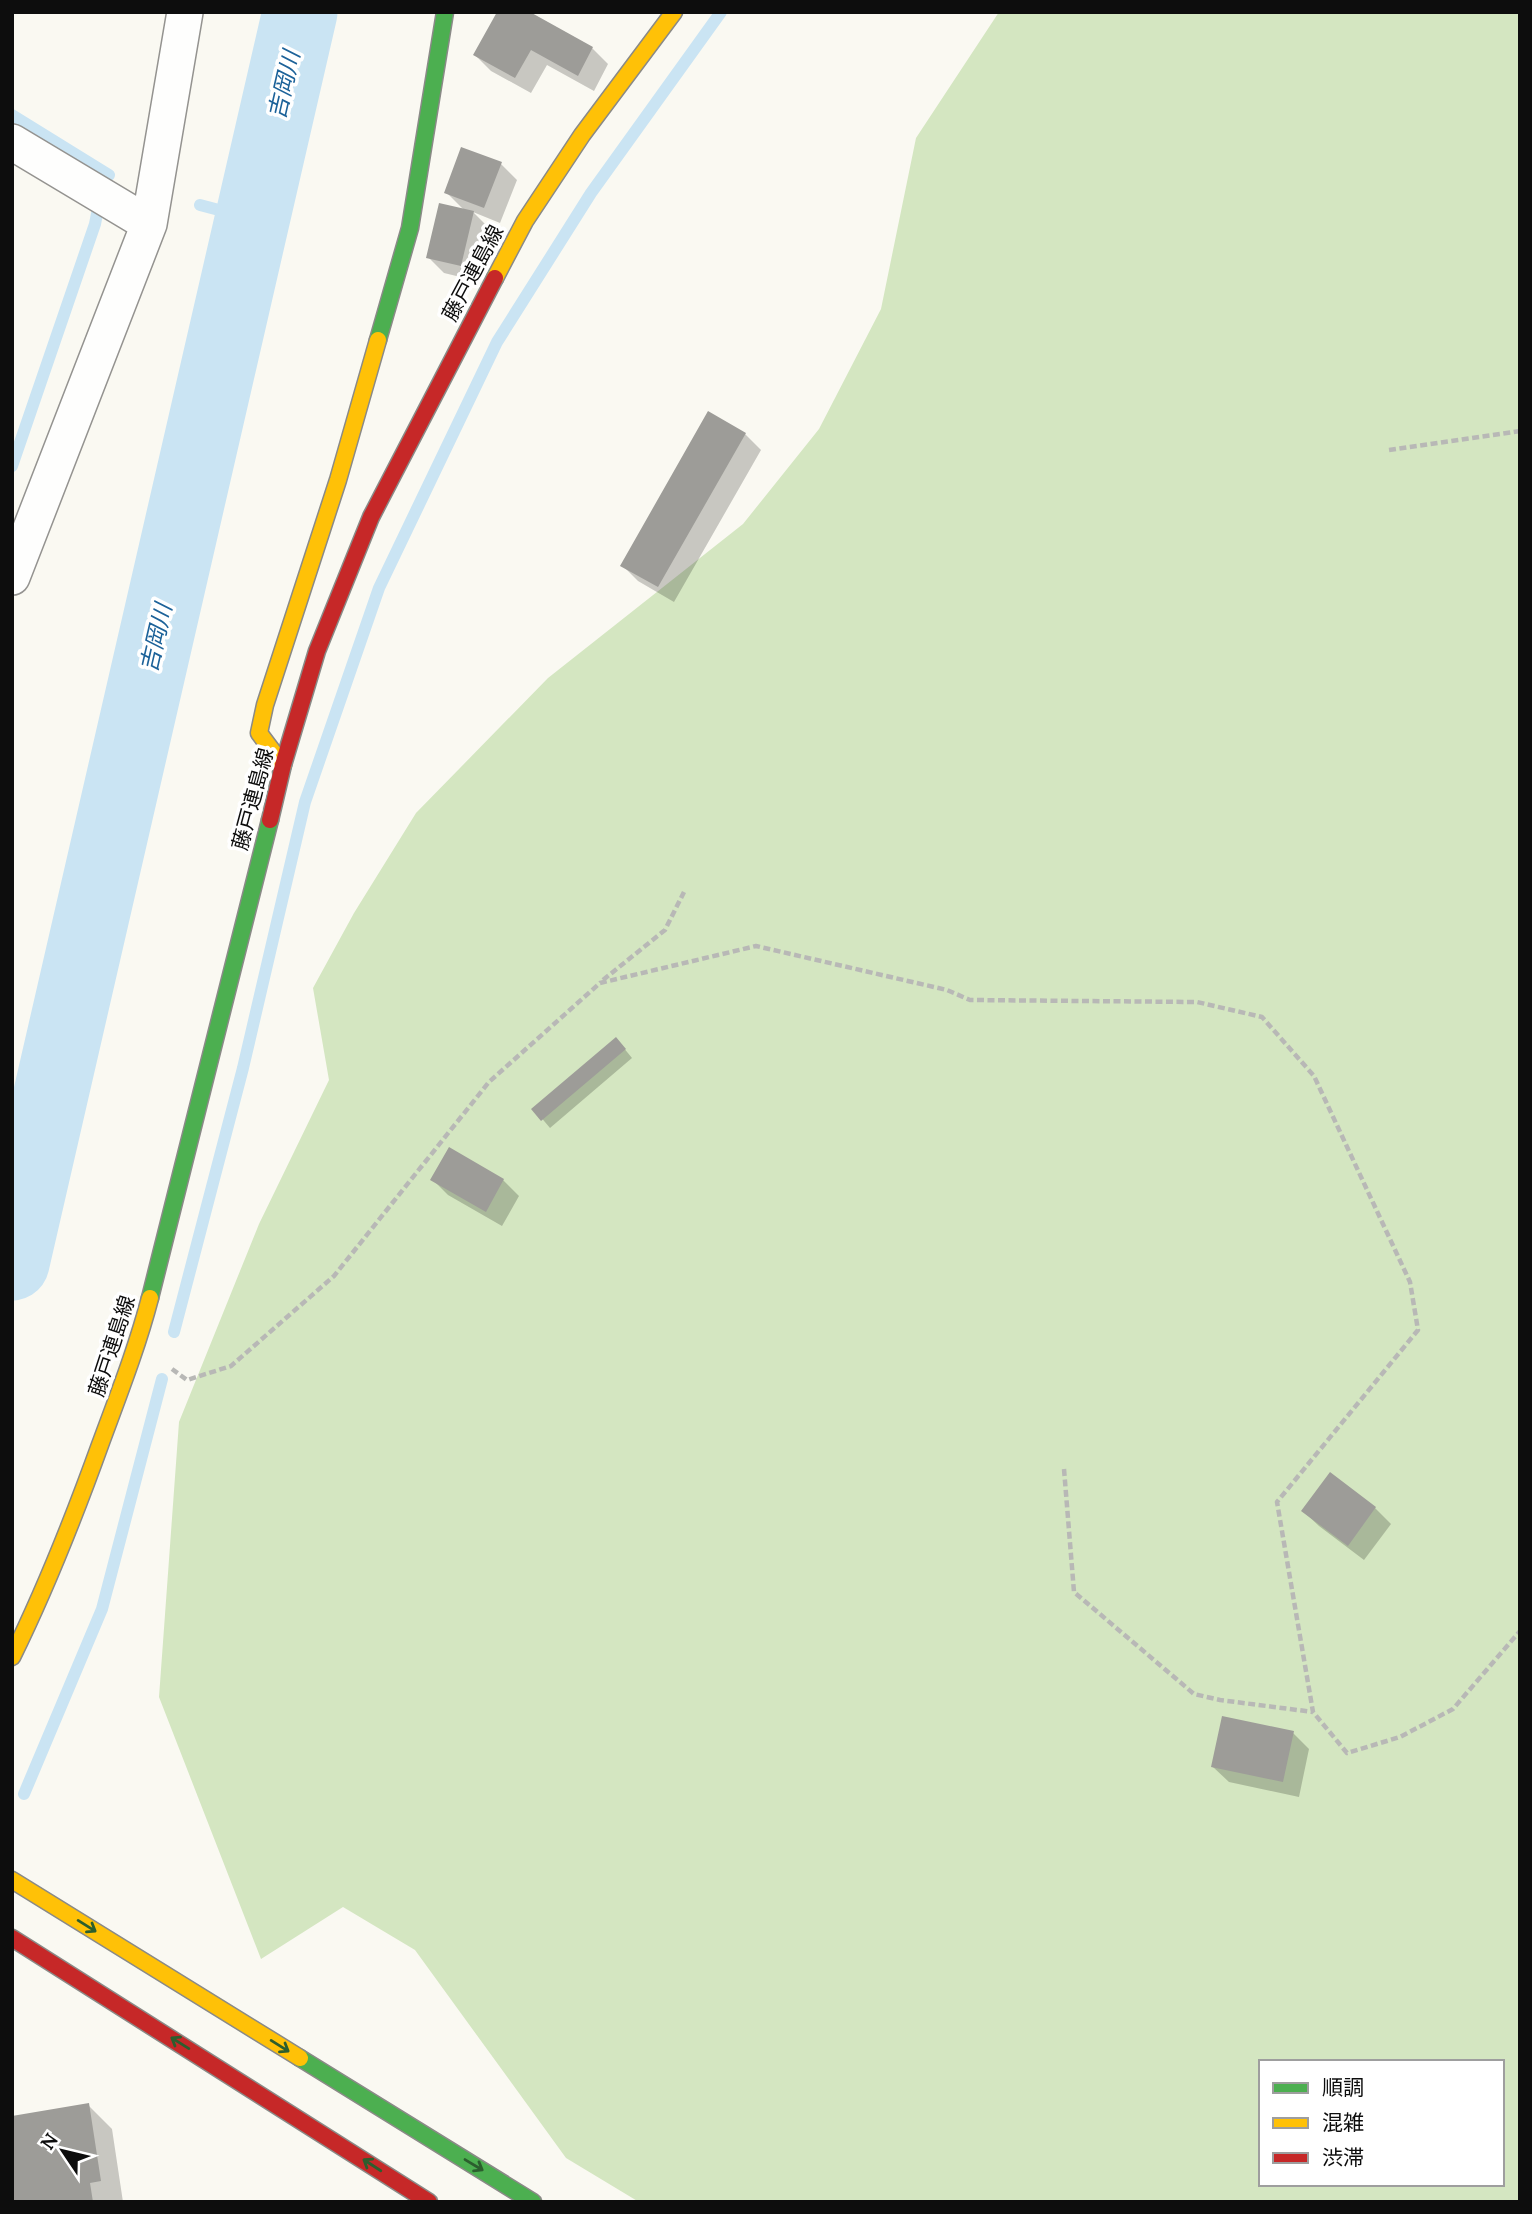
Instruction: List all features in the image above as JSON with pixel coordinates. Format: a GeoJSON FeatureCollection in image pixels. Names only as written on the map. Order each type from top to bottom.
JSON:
{"type":"FeatureCollection","features":[{"type":"Feature","properties":{"kind":"street"},"geometry":{"type":"LineString","coordinates":[[12,577],[149,224],[185,12]]}},
{"type":"Feature","properties":{"kind":"street"},"geometry":{"type":"LineString","coordinates":[[283,765],[259,733],[338,480],[410,228],[445,12]]}},
{"type":"Feature","properties":{"kind":"street","name":"藤戸連島線"},"geometry":{"type":"LineString","coordinates":[[12,1657],[39,1603],[78,1506],[138,1343],[283,765],[317,651],[371,517],[477,309],[532,210],[582,135],[674,12]]}},
{"type":"Feature","properties":{"kind":"street"},"geometry":{"type":"LineString","coordinates":[[12,142],[149,224]]}},
{"type":"Feature","properties":{"kind":"street"},"geometry":{"type":"LineString","coordinates":[[12,1880],[533,2202]]}},
{"type":"Feature","properties":{"kind":"street"},"geometry":{"type":"LineString","coordinates":[[12,1938],[429,2202]]}},
{"type":"Feature","properties":{"kind":"path"},"geometry":{"type":"LineString","coordinates":[[1389,450],[1520,431]]}},
{"type":"Feature","properties":{"kind":"path"},"geometry":{"type":"LineString","coordinates":[[138,1343],[187,1380],[232,1366],[334,1276],[489,1082],[600,983],[665,930],[684,892]]}},
{"type":"Feature","properties":{"kind":"path"},"geometry":{"type":"LineString","coordinates":[[600,983],[756,946],[947,990],[970,1000],[1197,1002],[1262,1017],[1314,1076],[1410,1282],[1418,1330],[1277,1502],[1313,1712],[1347,1754],[1400,1737],[1453,1709],[1520,1632]]}},
{"type":"Feature","properties":{"kind":"path"},"geometry":{"type":"LineString","coordinates":[[1064,1469],[1074,1592],[1194,1693],[1220,1700],[1313,1712]]}},
{"type":"Feature","properties":{"kind":"green space"},"geometry":{"type":"Polygon","coordinates":[[[999,12],[1520,12],[1520,2202],[639,2202],[566,2158],[415,1950],[343,1907],[261,1959],[159,1697],[179,1422],[259,1224],[329,1080],[313,988],[354,913],[416,813],[548,678],[743,524],[819,429],[881,309],[916,138],[999,12]]]}},
{"type":"Feature","properties":{"kind":"building"},"geometry":{"type":"Polygon","coordinates":[[[497,12],[530,12],[593,47],[578,76],[531,50],[515,78],[473,55],[497,12]]]}},
{"type":"Feature","properties":{"kind":"building"},"geometry":{"type":"Polygon","coordinates":[[[461,147],[502,162],[484,208],[444,193],[461,147]]]}},
{"type":"Feature","properties":{"kind":"building"},"geometry":{"type":"Polygon","coordinates":[[[439,203],[474,211],[461,266],[426,258],[439,203]]]}},
{"type":"Feature","properties":{"kind":"building"},"geometry":{"type":"Polygon","coordinates":[[[708,411],[746,433],[658,587],[620,566],[708,411]]]}},
{"type":"Feature","properties":{"kind":"building"},"geometry":{"type":"Polygon","coordinates":[[[616,1037],[626,1049],[541,1121],[531,1109],[616,1037]]]}},
{"type":"Feature","properties":{"kind":"building"},"geometry":{"type":"Polygon","coordinates":[[[449,1147],[504,1179],[486,1212],[430,1180],[449,1147]]]}},
{"type":"Feature","properties":{"kind":"building"},"geometry":{"type":"Polygon","coordinates":[[[1330,1472],[1376,1507],[1348,1546],[1301,1511],[1330,1472]]]}},
{"type":"Feature","properties":{"kind":"building"},"geometry":{"type":"Polygon","coordinates":[[[1222,1716],[1294,1731],[1283,1782],[1211,1767],[1222,1716]]]}},
{"type":"Feature","properties":{"kind":"building"},"geometry":{"type":"Polygon","coordinates":[[[89,2103],[101,2181],[90,2183],[93,2202],[12,2202],[12,2116],[89,2103]]]}},
{"type":"Feature","properties":{"kind":"waterway","name":"吉岡川"},"geometry":{"type":"LineString","coordinates":[[12,1263],[300,12]]}},
{"type":"Feature","properties":{"kind":"waterway"},"geometry":{"type":"LineString","coordinates":[[174,1332],[243,1068],[305,802],[379,588],[497,342],[591,193],[721,12]]}},
{"type":"Feature","properties":{"kind":"waterway"},"geometry":{"type":"LineString","coordinates":[[12,115],[109,175]]}},
{"type":"Feature","properties":{"kind":"waterway"},"geometry":{"type":"LineString","coordinates":[[12,466],[95,224],[105,173]]}},
{"type":"Feature","properties":{"kind":"waterway"},"geometry":{"type":"LineString","coordinates":[[200,205],[253,219]]}},
{"type":"Feature","properties":{"kind":"waterway"},"geometry":{"type":"LineString","coordinates":[[24,1794],[102,1609],[162,1379]]}},
{"type":"Feature","properties":{"kind":"traffic: fast"},"geometry":{"type":"LineString","coordinates":[[378,340],[410,228],[445,12]]}},
{"type":"Feature","properties":{"kind":"traffic: fast"},"geometry":{"type":"LineString","coordinates":[[150,1298],[270,820]]}},
{"type":"Feature","properties":{"kind":"traffic: fast"},"geometry":{"type":"LineString","coordinates":[[300,2058],[533,2202]]}},
{"type":"Feature","properties":{"kind":"traffic: slow"},"geometry":{"type":"LineString","coordinates":[[495,278],[525,221],[582,135],[674,12]]}},
{"type":"Feature","properties":{"kind":"traffic: slow"},"geometry":{"type":"LineString","coordinates":[[283,765],[259,733],[265,705],[338,480],[378,340]]}},
{"type":"Feature","properties":{"kind":"traffic: slow"},"geometry":{"type":"LineString","coordinates":[[12,1657],[48,1579],[80,1499],[127,1372],[150,1298]]}},
{"type":"Feature","properties":{"kind":"traffic: slow"},"geometry":{"type":"LineString","coordinates":[[12,1880],[300,2058]]}},
{"type":"Feature","properties":{"kind":"traffic: jam"},"geometry":{"type":"LineString","coordinates":[[270,820],[283,765],[317,651],[371,517],[495,278]]}},
{"type":"Feature","properties":{"kind":"traffic: jam"},"geometry":{"type":"LineString","coordinates":[[12,1938],[429,2202]]}}]}
